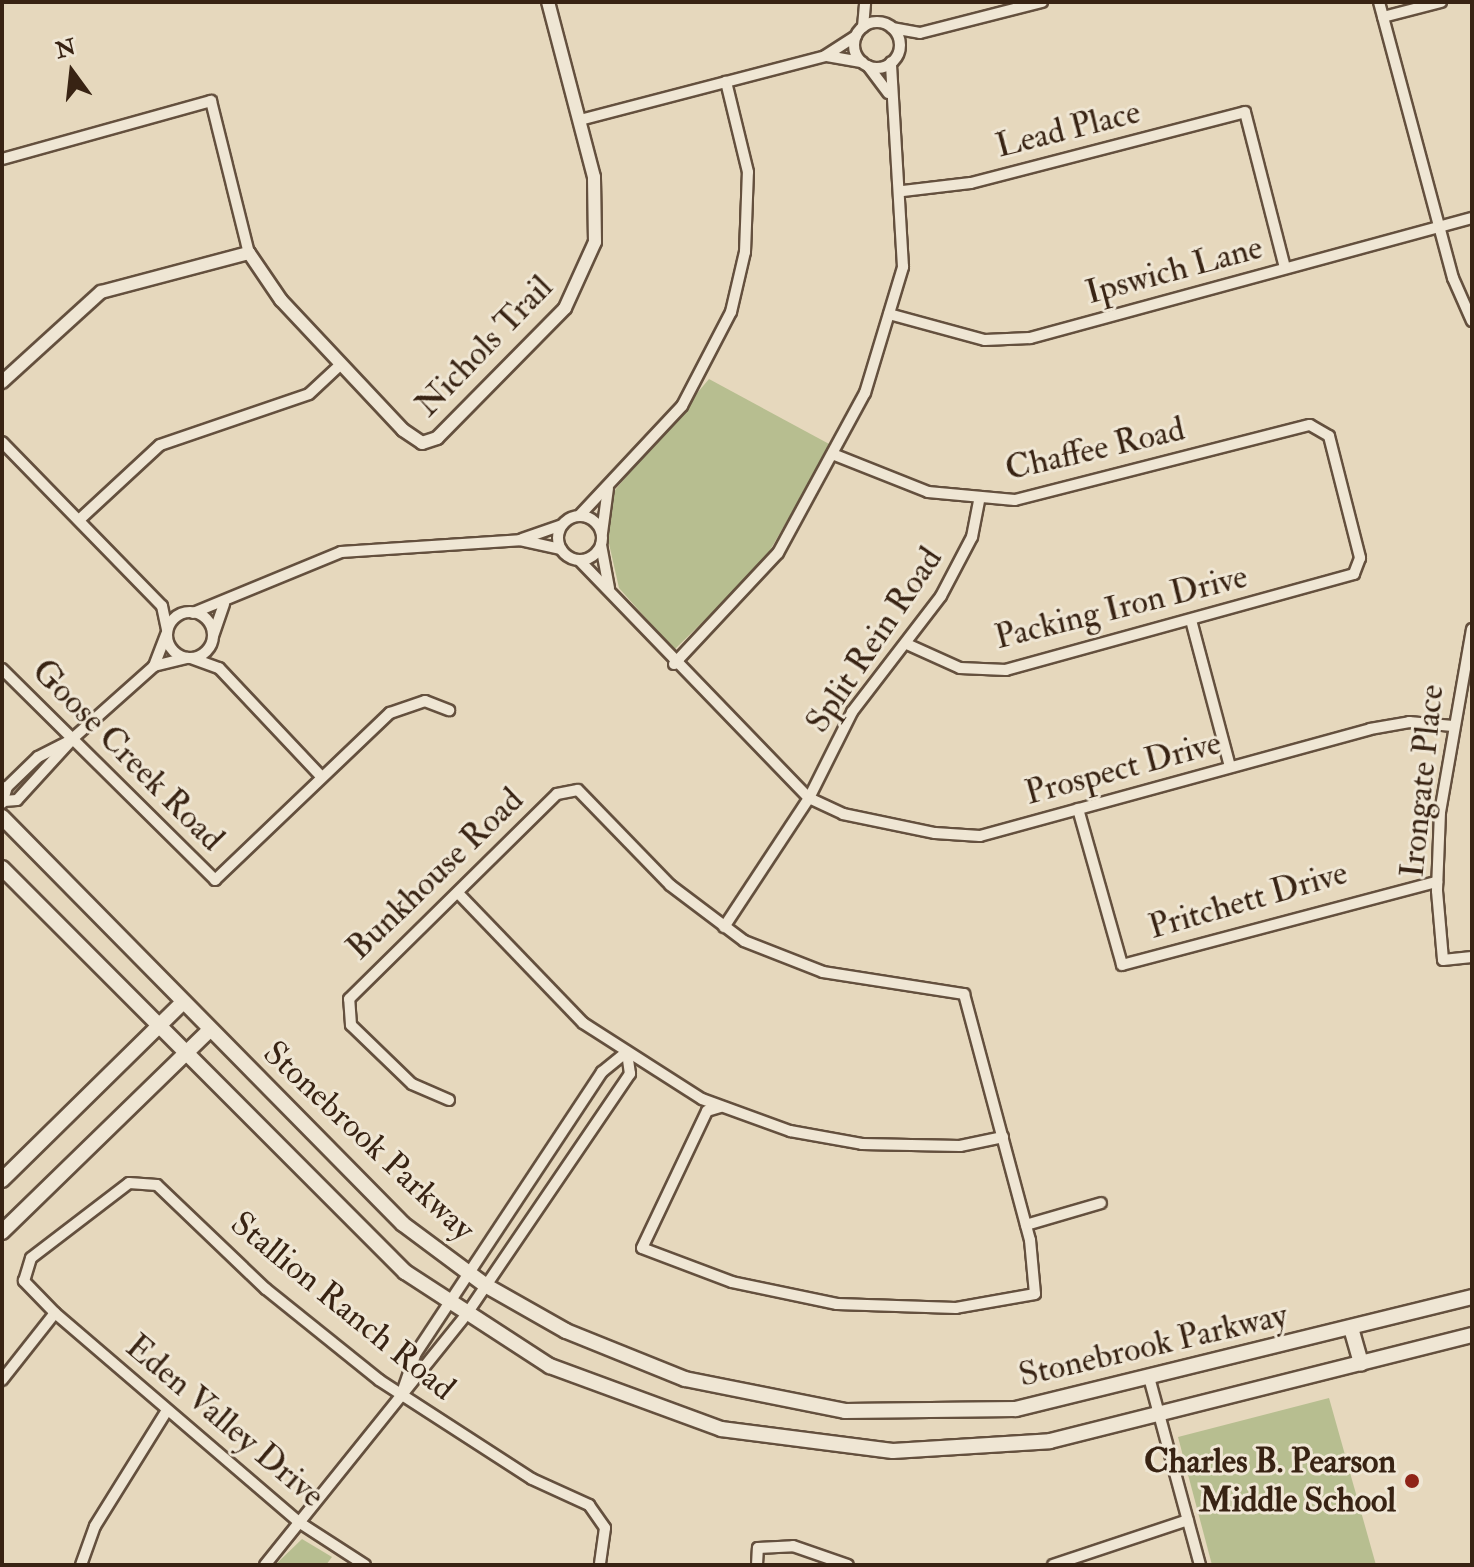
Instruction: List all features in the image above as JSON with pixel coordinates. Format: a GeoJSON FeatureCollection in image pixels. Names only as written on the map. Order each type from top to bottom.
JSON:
{"type":"FeatureCollection","features":[{"type":"Feature","properties":{"kind":"main road","name":"Stonebrook Parkway"},"geometry":{"type":"LineString","coordinates":[[2,817],[363,1186],[485,1285],[621,1356],[793,1404],[966,1413],[1075,1400],[1472,1297]]}},
{"type":"Feature","properties":{"kind":"main road","name":"Stonebrook Parkway"},"geometry":{"type":"LineString","coordinates":[[2,868],[348,1222],[449,1304],[550,1366],[721,1429],[775,1439],[960,1450],[1050,1441],[1161,1417],[1472,1335]]}},
{"type":"Feature","properties":{"kind":"main road"},"geometry":{"type":"LineString","coordinates":[[2,1180],[183,1002]]}},
{"type":"Feature","properties":{"kind":"main road"},"geometry":{"type":"LineString","coordinates":[[2,1232],[210,1030]]}},
{"type":"Feature","properties":{"kind":"main road"},"geometry":{"type":"LineString","coordinates":[[1351,1328],[1361,1364]]}},
{"type":"Feature","properties":{"kind":"street","name":"Nichols Trail"},"geometry":{"type":"LineString","coordinates":[[340,365],[422,443],[437,438],[581,284],[598,210],[580,120],[548,2]]}},
{"type":"Feature","properties":{"kind":"street"},"geometry":{"type":"LineString","coordinates":[[866,2],[881,22],[892,28],[920,33],[1042,2]]}},
{"type":"Feature","properties":{"kind":"street"},"geometry":{"type":"LineString","coordinates":[[866,2],[859,32],[865,64],[888,94]]}},
{"type":"Feature","properties":{"kind":"street"},"geometry":{"type":"LineString","coordinates":[[1379,2],[1439,226],[1472,321]]}},
{"type":"Feature","properties":{"kind":"street"},"geometry":{"type":"LineString","coordinates":[[1383,17],[1441,2]]}},
{"type":"Feature","properties":{"kind":"street"},"geometry":{"type":"LineString","coordinates":[[580,120],[825,56],[859,32],[881,22]]}},
{"type":"Feature","properties":{"kind":"street"},"geometry":{"type":"LineString","coordinates":[[674,664],[772,562],[835,455],[865,393],[903,267],[903,191],[888,94],[894,58],[892,28]]}},
{"type":"Feature","properties":{"kind":"street"},"geometry":{"type":"LineString","coordinates":[[825,56],[865,64],[894,58],[920,33]]}},
{"type":"Feature","properties":{"kind":"street"},"geometry":{"type":"LineString","coordinates":[[71,740],[38,757],[7,787],[3,802],[17,800],[71,740],[154,666],[167,631],[191,613],[224,604],[300,563],[341,552],[520,540],[579,516],[609,486],[682,406],[731,312],[745,252],[748,172],[726,82]]}},
{"type":"Feature","properties":{"kind":"street"},"geometry":{"type":"LineString","coordinates":[[2,159],[211,101],[249,253],[340,365],[309,394],[160,445],[79,520]]}},
{"type":"Feature","properties":{"kind":"street","name":"Lead Place"},"geometry":{"type":"LineString","coordinates":[[903,191],[971,183],[1245,112],[1285,268]]}},
{"type":"Feature","properties":{"kind":"street","name":"Ipswich Lane"},"geometry":{"type":"LineString","coordinates":[[889,314],[978,339],[1016,341],[1472,218]]}},
{"type":"Feature","properties":{"kind":"street"},"geometry":{"type":"LineString","coordinates":[[2,382],[101,292],[249,253]]}},
{"type":"Feature","properties":{"kind":"street","name":"Chaffee Road"},"geometry":{"type":"LineString","coordinates":[[835,455],[908,486],[979,500],[1051,495],[1310,425],[1323,428],[1360,558],[1350,576]]}},
{"type":"Feature","properties":{"kind":"street"},"geometry":{"type":"LineString","coordinates":[[2,442],[162,606],[208,621],[219,668]]}},
{"type":"Feature","properties":{"kind":"street"},"geometry":{"type":"LineString","coordinates":[[609,486],[601,545],[609,588]]}},
{"type":"Feature","properties":{"kind":"street","name":"Split Rein Road"},"geometry":{"type":"LineString","coordinates":[[724,927],[809,798],[852,712],[909,645],[966,551],[979,500]]}},
{"type":"Feature","properties":{"kind":"street"},"geometry":{"type":"LineString","coordinates":[[579,516],[602,533]]}},
{"type":"Feature","properties":{"kind":"street"},"geometry":{"type":"LineString","coordinates":[[561,549],[562,525]]}},
{"type":"Feature","properties":{"kind":"street"},"geometry":{"type":"LineString","coordinates":[[520,540],[561,549],[579,560],[609,588],[674,664],[809,798]]}},
{"type":"Feature","properties":{"kind":"street"},"geometry":{"type":"LineString","coordinates":[[579,560],[601,545]]}},
{"type":"Feature","properties":{"kind":"street","name":"Packing Iron Drive"},"geometry":{"type":"LineString","coordinates":[[909,645],[960,668],[1006,670],[1350,576]]}},
{"type":"Feature","properties":{"kind":"street"},"geometry":{"type":"LineString","coordinates":[[154,666],[189,658],[212,639],[224,604]]}},
{"type":"Feature","properties":{"kind":"street"},"geometry":{"type":"LineString","coordinates":[[162,606],[171,650],[219,668],[320,775],[390,713],[425,701],[449,710]]}},
{"type":"Feature","properties":{"kind":"street"},"geometry":{"type":"LineString","coordinates":[[1191,620],[1230,767]]}},
{"type":"Feature","properties":{"kind":"street","name":"Irongate Place"},"geometry":{"type":"LineString","coordinates":[[1472,629],[1453,726],[1437,882],[1443,960],[1472,957]]}},
{"type":"Feature","properties":{"kind":"street","name":"Goose Creek Road"},"geometry":{"type":"LineString","coordinates":[[2,669],[215,880],[320,775]]}},
{"type":"Feature","properties":{"kind":"street","name":"Prospect Drive"},"geometry":{"type":"LineString","coordinates":[[809,798],[843,814],[980,836],[1370,729],[1453,726]]}},
{"type":"Feature","properties":{"kind":"street","name":"Bunkhouse Road"},"geometry":{"type":"LineString","coordinates":[[449,1100],[412,1084],[351,1025],[345,1008],[458,893],[571,788],[724,927]]}},
{"type":"Feature","properties":{"kind":"street","name":"Pritchett Drive"},"geometry":{"type":"LineString","coordinates":[[1078,809],[1122,965],[1437,882]]}},
{"type":"Feature","properties":{"kind":"street"},"geometry":{"type":"LineString","coordinates":[[458,893],[565,1007],[627,1052],[720,1107],[862,1144],[960,1146],[1003,1137]]}},
{"type":"Feature","properties":{"kind":"street"},"geometry":{"type":"LineString","coordinates":[[720,1107],[707,1111],[642,1248],[744,1286],[849,1305],[968,1308],[1035,1294],[1026,1225],[964,994],[800,966],[724,927]]}},
{"type":"Feature","properties":{"kind":"street"},"geometry":{"type":"LineString","coordinates":[[401,1396],[416,1353],[602,1072],[627,1052]]}},
{"type":"Feature","properties":{"kind":"street"},"geometry":{"type":"LineString","coordinates":[[265,1565],[466,1315],[630,1074],[627,1052]]}},
{"type":"Feature","properties":{"kind":"street","name":"Eden Valley Drive"},"geometry":{"type":"LineString","coordinates":[[139,1178],[61,1232],[22,1270],[55,1313],[166,1412],[300,1523],[365,1565]]}},
{"type":"Feature","properties":{"kind":"street","name":"Stallion Ranch Road"},"geometry":{"type":"LineString","coordinates":[[139,1178],[157,1185],[266,1289],[401,1396],[532,1479],[589,1505],[605,1528],[600,1565]]}},
{"type":"Feature","properties":{"kind":"street"},"geometry":{"type":"LineString","coordinates":[[1026,1225],[1101,1203]]}},
{"type":"Feature","properties":{"kind":"street"},"geometry":{"type":"LineString","coordinates":[[2,1380],[55,1313]]}},
{"type":"Feature","properties":{"kind":"street"},"geometry":{"type":"LineString","coordinates":[[1150,1381],[1200,1565]]}},
{"type":"Feature","properties":{"kind":"street"},"geometry":{"type":"LineString","coordinates":[[81,1565],[95,1526],[166,1412]]}},
{"type":"Feature","properties":{"kind":"street"},"geometry":{"type":"LineString","coordinates":[[1053,1565],[1188,1520]]}},
{"type":"Feature","properties":{"kind":"street"},"geometry":{"type":"LineString","coordinates":[[757,1565],[758,1548],[793,1546],[848,1565]]}},
{"type":"Feature","properties":{"kind":"green space"},"geometry":{"type":"Polygon","coordinates":[[[709,379],[831,445],[762,564],[674,650],[619,588],[605,526],[615,490],[709,379]]]}},
{"type":"Feature","properties":{"kind":"green space"},"geometry":{"type":"Polygon","coordinates":[[[1329,1398],[1376,1565],[1212,1565],[1178,1437],[1329,1398]]]}},
{"type":"Feature","properties":{"kind":"green space"},"geometry":{"type":"Polygon","coordinates":[[[302,1539],[332,1557],[326,1565],[275,1565],[302,1539]]]}},
{"type":"Feature","properties":{"kind":"place","name":"Charles B. Pearson Middle School"},"geometry":{"type":"Point","coordinates":[1412,1481]}}]}
